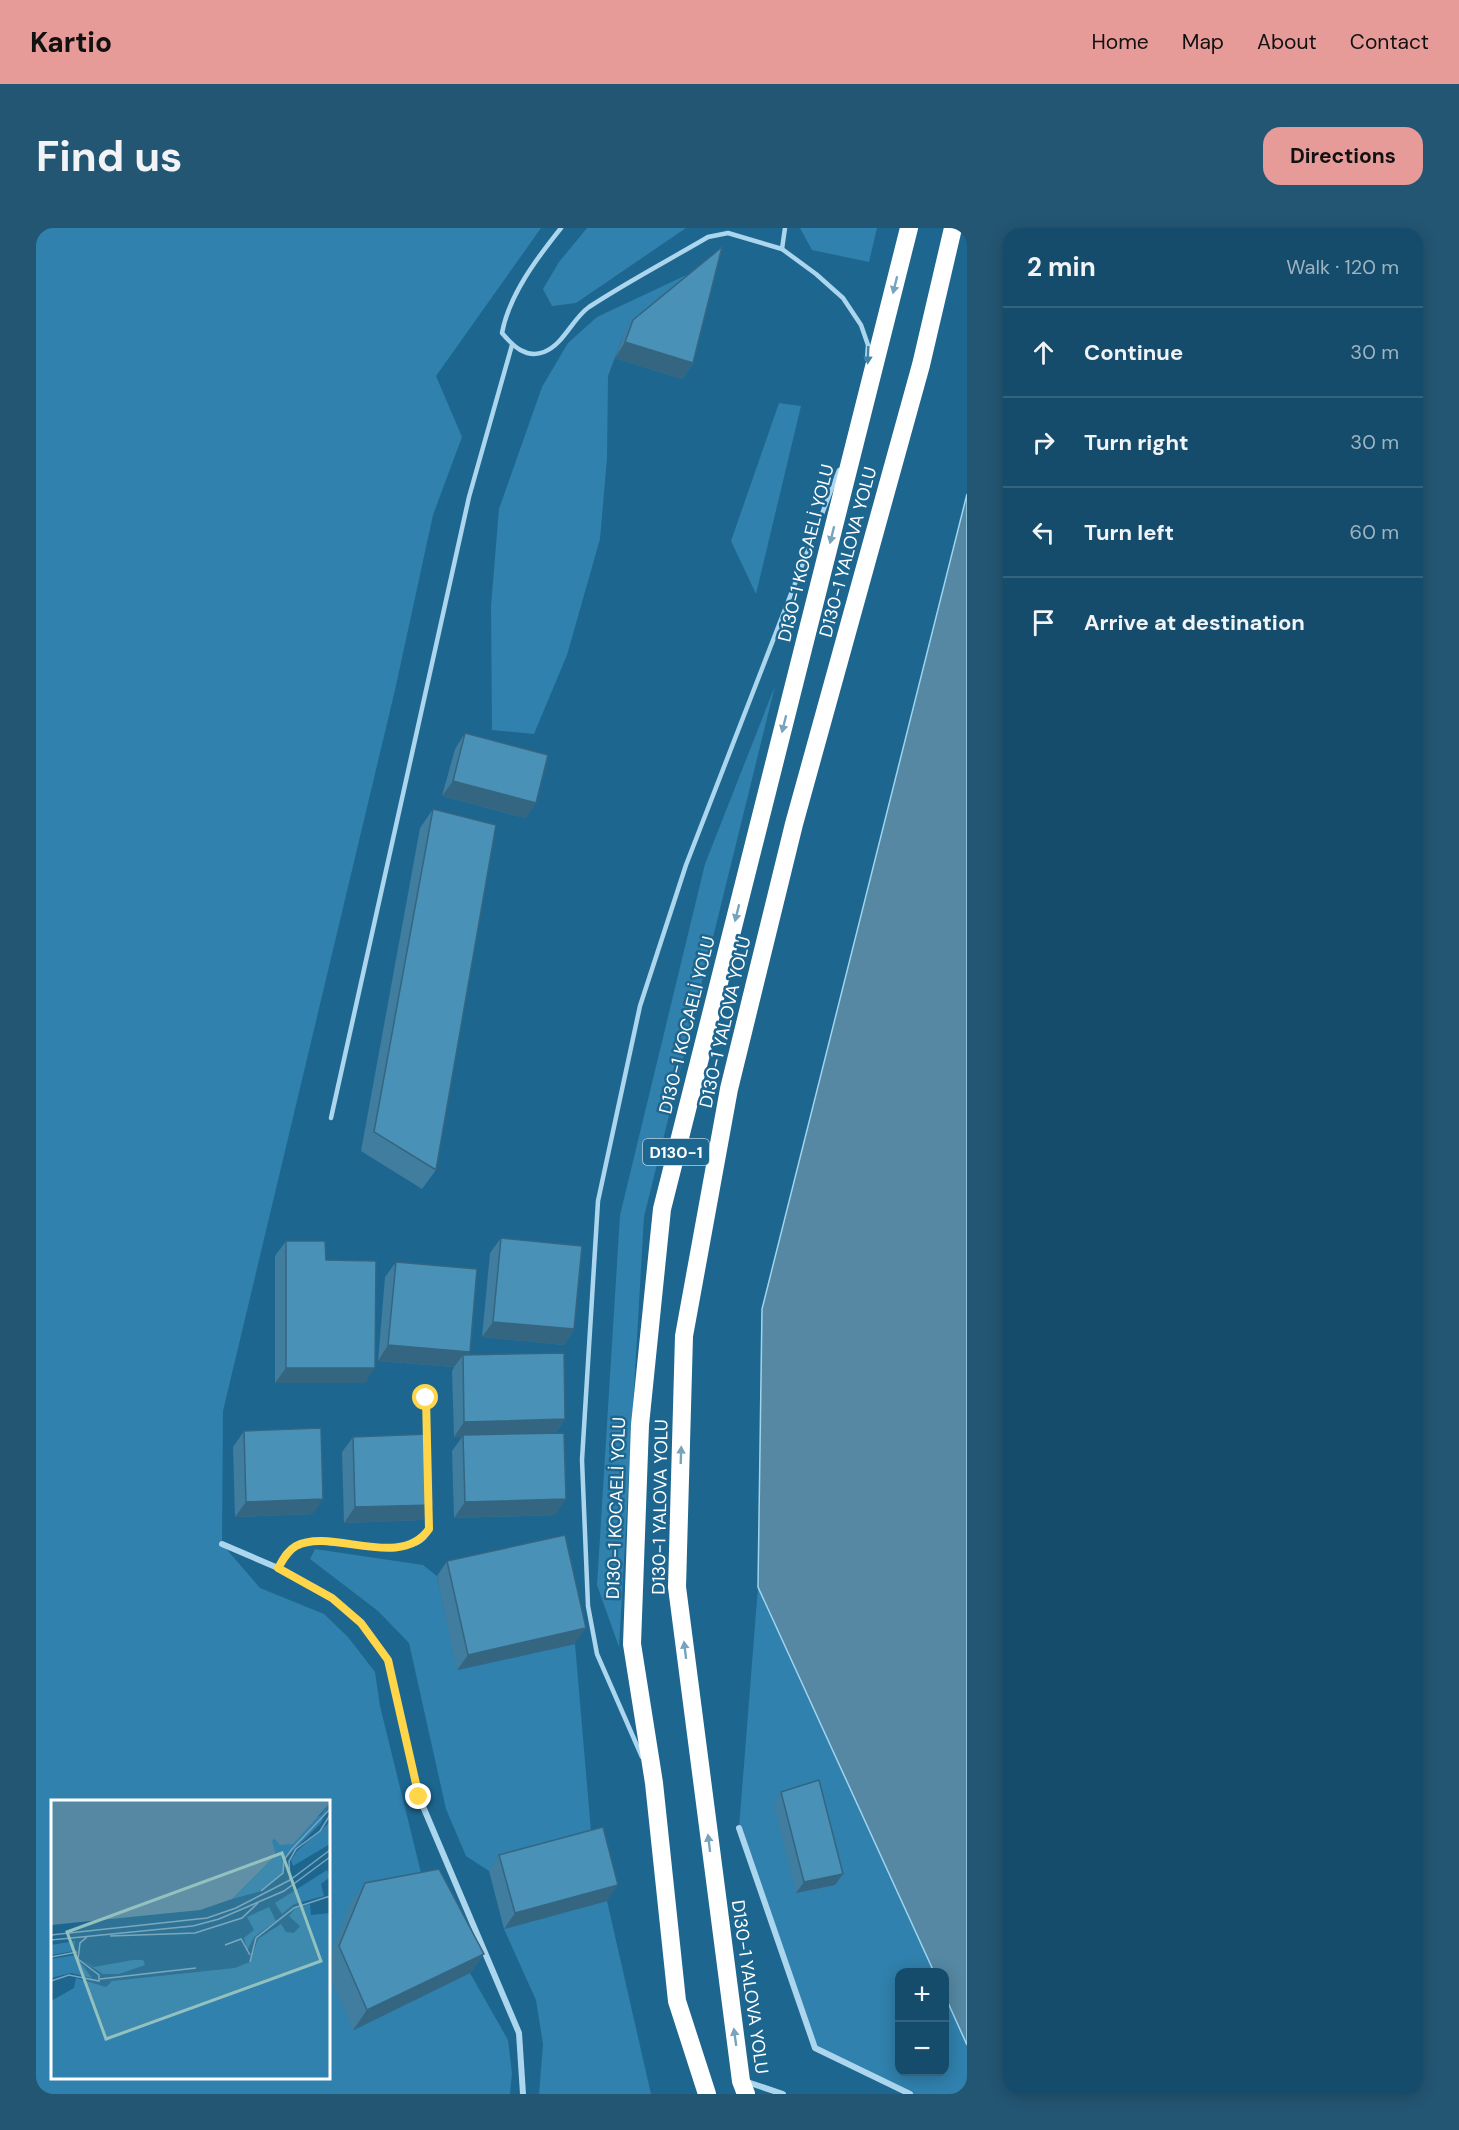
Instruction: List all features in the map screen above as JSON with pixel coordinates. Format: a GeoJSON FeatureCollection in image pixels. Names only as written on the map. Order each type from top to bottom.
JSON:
{"type":"FeatureCollection","features":[{"type":"Feature","properties":{"kind":"highway","name":"D130-1 KOCAELİ YOLU"},"geometry":{"type":"LineString","coordinates":[[707,2094],[677,2001],[654,1783],[632,1644],[639,1425],[662,1209],[909,228]]}},
{"type":"Feature","properties":{"kind":"highway","name":"D130-1 YALOVA YOLU"},"geometry":{"type":"LineString","coordinates":[[743,2087],[677,1587],[684,1336],[735,1066],[794,824],[921,365],[954,228]]}},
{"type":"Feature","properties":{"kind":"street"},"geometry":{"type":"LineString","coordinates":[[222,1544],[278,1568],[332,1598],[361,1623],[388,1660],[419,1797],[519,2033],[523,2094]]}},
{"type":"Feature","properties":{"kind":"street"},"geometry":{"type":"LineString","coordinates":[[738,1828],[815,2048],[910,2094]]}},
{"type":"Feature","properties":{"kind":"street"},"geometry":{"type":"LineString","coordinates":[[743,2087],[783,2094]]}},
{"type":"Feature","properties":{"kind":"lane"},"geometry":{"type":"LineString","coordinates":[[561,228],[541,253],[506,312],[502,333],[512,345],[525,354],[543,352],[558,343],[567,329],[587,309],[708,237],[728,233],[782,249],[843,298],[861,325],[868,345],[865,405],[745,708],[686,865],[640,1006],[598,1201],[582,1460],[588,1606],[597,1654],[654,1783]]}},
{"type":"Feature","properties":{"kind":"lane"},"geometry":{"type":"LineString","coordinates":[[782,249],[785,228]]}},
{"type":"Feature","properties":{"kind":"lane"},"geometry":{"type":"LineString","coordinates":[[331,1118],[469,497],[512,345]]}},
{"type":"Feature","properties":{"kind":"lane"},"geometry":{"type":"LineString","coordinates":[[426,1398],[427,1445]]}},
{"type":"Feature","properties":{"kind":"lane"},"geometry":{"type":"LineString","coordinates":[[278,1568],[285,1555],[296,1546],[313,1542],[405,1548],[423,1539],[429,1529],[428,1493]]}},
{"type":"Feature","properties":{"kind":"shaded area"},"geometry":{"type":"Polygon","coordinates":[[[36,228],[541,228],[436,376],[462,437],[433,515],[395,690],[223,1411],[222,1544],[260,1588],[324,1614],[348,1637],[375,1672],[380,1706],[425,1889],[330,1958],[330,1800],[51,1800],[51,2079],[330,2079],[330,1975],[354,2030],[470,1973],[508,2040],[512,2073],[510,2094],[36,2094],[36,228]]]}},
{"type":"Feature","properties":{"kind":"shaded area"},"geometry":{"type":"Polygon","coordinates":[[[587,228],[686,228],[576,303],[552,306],[543,289],[559,262],[587,228]]]}},
{"type":"Feature","properties":{"kind":"shaded area"},"geometry":{"type":"Polygon","coordinates":[[[800,228],[877,228],[869,262],[812,250],[800,228]]]}},
{"type":"Feature","properties":{"kind":"shaded area"},"geometry":{"type":"Polygon","coordinates":[[[712,263],[623,336],[608,376],[607,458],[600,539],[567,655],[534,734],[492,730],[491,606],[499,509],[542,387],[568,343],[597,317],[712,263]]]}},
{"type":"Feature","properties":{"kind":"shaded area"},"geometry":{"type":"Polygon","coordinates":[[[779,403],[801,406],[756,594],[731,541],[779,403]]]}},
{"type":"Feature","properties":{"kind":"shaded area"},"geometry":{"type":"Polygon","coordinates":[[[967,494],[967,2045],[949,2005],[949,1968],[932,1968],[758,1587],[762,1309],[967,494]]]}},
{"type":"Feature","properties":{"kind":"shaded area"},"geometry":{"type":"Polygon","coordinates":[[[775,686],[644,1217],[619,1647],[597,1585],[620,1215],[705,864],[775,686]]]}},
{"type":"Feature","properties":{"kind":"shaded area"},"geometry":{"type":"Polygon","coordinates":[[[315,1549],[423,1565],[437,1576],[458,1670],[575,1644],[592,1843],[489,1871],[466,1856],[446,1809],[409,1643],[378,1611],[310,1559],[315,1549]]]}},
{"type":"Feature","properties":{"kind":"shaded area"},"geometry":{"type":"Polygon","coordinates":[[[758,1587],[932,1968],[895,1968],[895,2076],[949,2076],[949,2005],[967,2045],[967,2094],[910,2094],[815,2048],[739,1828],[758,1587]]]}},
{"type":"Feature","properties":{"kind":"shaded area"},"geometry":{"type":"Polygon","coordinates":[[[607,1901],[651,2094],[539,2094],[543,2044],[536,2000],[504,1929],[607,1901]]]}},
{"type":"Feature","properties":{"kind":"building"},"geometry":{"type":"Polygon","coordinates":[[[722,247],[693,363],[625,342],[633,320],[722,247]]]}},
{"type":"Feature","properties":{"kind":"building"},"geometry":{"type":"Polygon","coordinates":[[[465,733],[548,755],[536,803],[453,781],[465,733]]]}},
{"type":"Feature","properties":{"kind":"building"},"geometry":{"type":"Polygon","coordinates":[[[433,809],[496,825],[436,1170],[374,1132],[433,809]]]}},
{"type":"Feature","properties":{"kind":"building"},"geometry":{"type":"Polygon","coordinates":[[[501,1238],[582,1246],[574,1329],[493,1322],[501,1238]]]}},
{"type":"Feature","properties":{"kind":"building"},"geometry":{"type":"Polygon","coordinates":[[[286,1241],[325,1241],[326,1260],[376,1261],[375,1368],[286,1368],[286,1241]]]}},
{"type":"Feature","properties":{"kind":"building"},"geometry":{"type":"Polygon","coordinates":[[[396,1262],[477,1269],[470,1352],[388,1345],[396,1262]]]}},
{"type":"Feature","properties":{"kind":"building"},"geometry":{"type":"Polygon","coordinates":[[[564,1353],[565,1419],[464,1422],[463,1355],[564,1353]]]}},
{"type":"Feature","properties":{"kind":"building"},"geometry":{"type":"Polygon","coordinates":[[[321,1428],[323,1499],[246,1502],[244,1431],[321,1428]]]}},
{"type":"Feature","properties":{"kind":"building"},"geometry":{"type":"Polygon","coordinates":[[[564,1433],[566,1499],[465,1502],[463,1435],[564,1433]]]}},
{"type":"Feature","properties":{"kind":"building"},"geometry":{"type":"Polygon","coordinates":[[[430,1434],[433,1505],[355,1507],[353,1437],[430,1434]]]}},
{"type":"Feature","properties":{"kind":"building"},"geometry":{"type":"Polygon","coordinates":[[[565,1535],[586,1628],[468,1655],[447,1561],[565,1535]]]}},
{"type":"Feature","properties":{"kind":"building"},"geometry":{"type":"Polygon","coordinates":[[[819,1780],[843,1874],[804,1882],[781,1792],[819,1780]]]}},
{"type":"Feature","properties":{"kind":"building"},"geometry":{"type":"Polygon","coordinates":[[[603,1827],[618,1885],[515,1913],[499,1855],[603,1827]]]}},
{"type":"Feature","properties":{"kind":"building"},"geometry":{"type":"Polygon","coordinates":[[[439,1869],[484,1954],[367,2010],[339,1946],[365,1883],[439,1869]]]}},
{"type":"Feature","properties":{"kind":"route"},"geometry":{"type":"LineString","coordinates":[[419,1797],[388,1660],[361,1623],[332,1598],[278,1568],[285,1555],[296,1546],[313,1542],[405,1548],[423,1539],[429,1529],[426,1398]]}}]}
